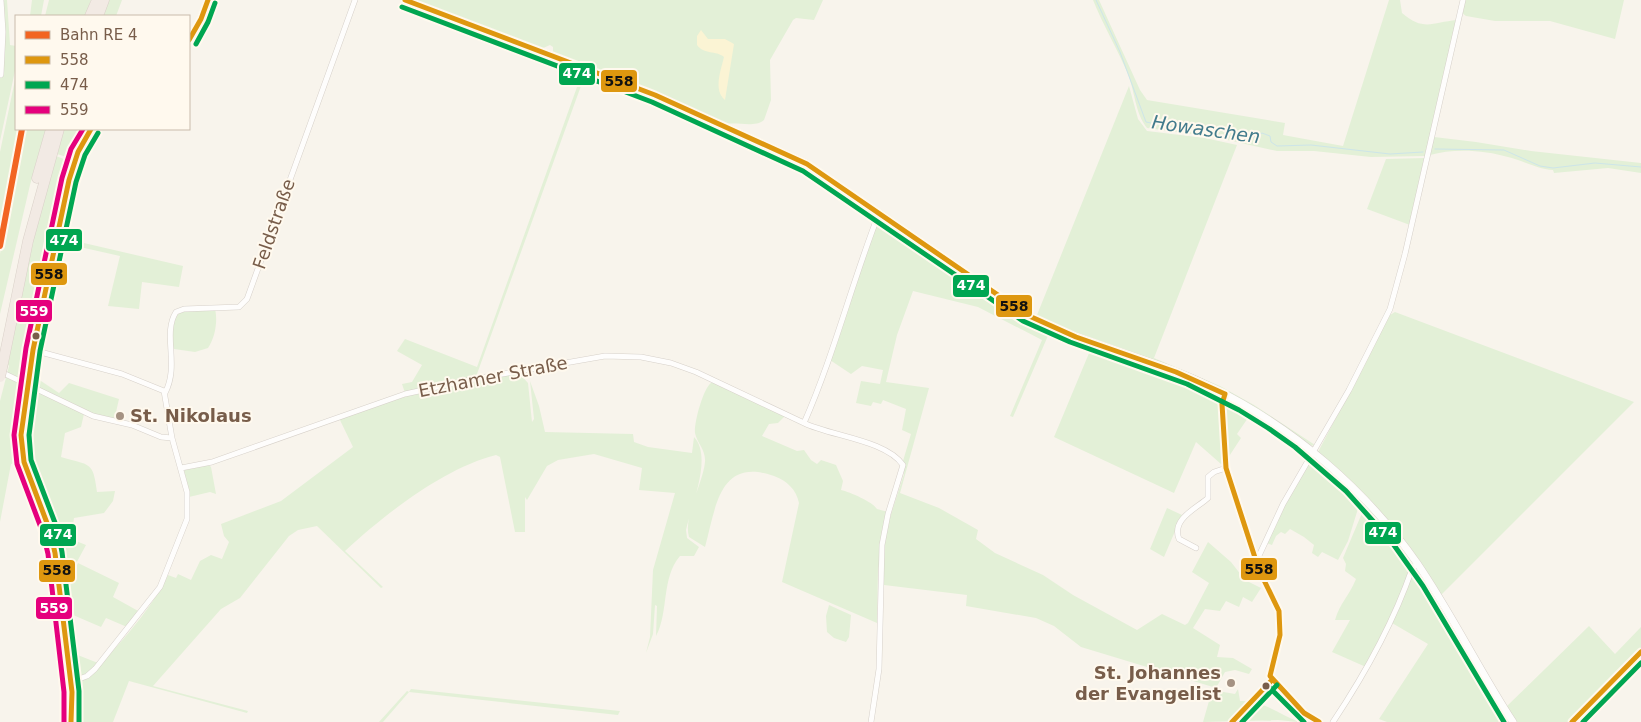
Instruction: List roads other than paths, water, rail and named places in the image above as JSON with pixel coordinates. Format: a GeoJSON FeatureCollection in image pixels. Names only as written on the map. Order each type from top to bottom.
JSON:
{"type":"FeatureCollection","features":[{"type":"Feature","properties":{"kind":"highway"},"geometry":{"type":"LineString","coordinates":[[90,15],[96,0]]}},
{"type":"Feature","properties":{"kind":"highway"},"geometry":{"type":"LineString","coordinates":[[98,15],[104,0]]}},
{"type":"Feature","properties":{"kind":"highway"},"geometry":{"type":"LineString","coordinates":[[0,338],[27,214],[51,130]]}},
{"type":"Feature","properties":{"kind":"highway"},"geometry":{"type":"LineString","coordinates":[[0,376],[28,241],[59,130]]}},
{"type":"Feature","properties":{"kind":"street"},"geometry":{"type":"LineString","coordinates":[[0,0],[2,40],[0,74]]}},
{"type":"Feature","properties":{"kind":"street"},"geometry":{"type":"LineString","coordinates":[[190,38],[201,19],[208,0]]}},
{"type":"Feature","properties":{"kind":"street","name":"Feldstraße"},"geometry":{"type":"LineString","coordinates":[[165,393],[173,364],[170,331],[176,312],[184,309],[239,307],[248,299],[355,0]]}},
{"type":"Feature","properties":{"kind":"street"},"geometry":{"type":"LineString","coordinates":[[404,0],[684,107],[807,164],[1012,306],[1033,318],[1065,332],[1169,368],[1225,394],[1269,420],[1313,452],[1367,502],[1417,564],[1512,722]]}},
{"type":"Feature","properties":{"kind":"street"},"geometry":{"type":"LineString","coordinates":[[1257,560],[1283,504],[1348,390],[1393,300],[1463,0]]}},
{"type":"Feature","properties":{"kind":"street"},"geometry":{"type":"LineString","coordinates":[[71,722],[71,682],[65,621],[55,553],[22,450],[21,424],[33,350],[69,180],[78,152],[90,130]]}},
{"type":"Feature","properties":{"kind":"street"},"geometry":{"type":"LineString","coordinates":[[804,423],[848,306],[859,265],[880,213]]}},
{"type":"Feature","properties":{"kind":"street"},"geometry":{"type":"LineString","coordinates":[[33,350],[134,378],[161,389],[165,393],[172,438],[187,492],[188,515],[160,587],[95,669],[87,676],[71,682]]}},
{"type":"Feature","properties":{"kind":"street","name":"Etzhamer Straße"},"geometry":{"type":"LineString","coordinates":[[181,468],[212,462],[404,394],[474,379],[604,356],[641,357],[677,365],[818,430],[872,445],[899,461],[903,466],[888,514],[882,545],[879,669],[871,722]]}},
{"type":"Feature","properties":{"kind":"street"},"geometry":{"type":"LineString","coordinates":[[1,367],[93,416],[132,425],[161,438],[172,438]]}},
{"type":"Feature","properties":{"kind":"street"},"geometry":{"type":"LineString","coordinates":[[1225,394],[1222,404],[1226,468],[1262,579],[1278,604],[1281,620],[1278,644],[1270,674],[1272,680],[1304,712],[1319,722]]}},
{"type":"Feature","properties":{"kind":"street"},"geometry":{"type":"LineString","coordinates":[[1196,548],[1179,539],[1178,532],[1188,511],[1208,498],[1208,477],[1214,472],[1226,468]]}},
{"type":"Feature","properties":{"kind":"street"},"geometry":{"type":"LineString","coordinates":[[1333,722],[1367,669],[1396,612],[1412,569],[1417,564]]}},
{"type":"Feature","properties":{"kind":"street"},"geometry":{"type":"LineString","coordinates":[[1572,722],[1641,652]]}},
{"type":"Feature","properties":{"kind":"street"},"geometry":{"type":"LineString","coordinates":[[1232,722],[1272,680]]}},
{"type":"Feature","properties":{"kind":"waterway","name":"Howaschen"},"geometry":{"type":"LineString","coordinates":[[1096,0],[1120,52],[1146,122],[1184,129],[1231,130],[1252,138],[1262,133],[1270,136],[1271,142],[1277,146],[1311,145],[1390,154],[1423,152]]}},
{"type":"Feature","properties":{"kind":"waterway","name":"Howaschen"},"geometry":{"type":"LineString","coordinates":[[1435,149],[1504,150],[1540,166],[1553,168],[1595,163],[1641,167]]}},
{"type":"Feature","properties":{"kind":"place","name":"St. Nikolaus"},"geometry":{"type":"Point","coordinates":[120,416]}},
{"type":"Feature","properties":{"kind":"place","name":"St. Johannes der Evangelist"},"geometry":{"type":"Point","coordinates":[1231,683]}}]}
